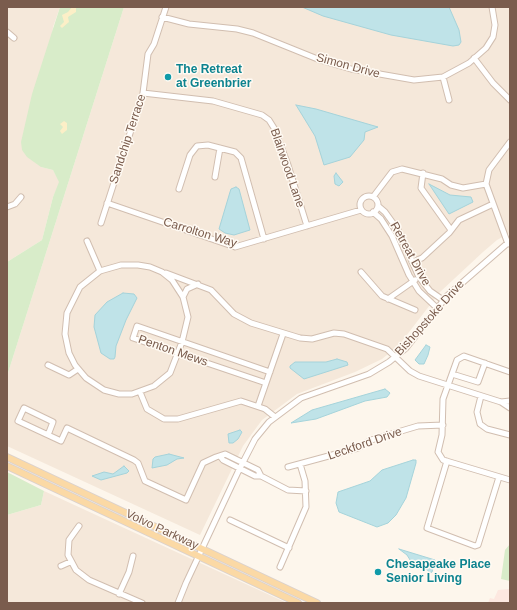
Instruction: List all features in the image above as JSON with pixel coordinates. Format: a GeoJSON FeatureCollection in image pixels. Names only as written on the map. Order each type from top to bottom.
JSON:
{"type":"FeatureCollection","features":[{"type":"Feature","properties":{"kind":"main road","name":"Volvo Parkway"},"geometry":{"type":"LineString","coordinates":[[7,457],[317,603]]}},
{"type":"Feature","properties":{"kind":"main road","name":"Volvo Parkway"},"geometry":{"type":"LineString","coordinates":[[7,466],[298,603]]}},
{"type":"Feature","properties":{"kind":"street","name":"Sandchip Terrace"},"geometry":{"type":"LineString","coordinates":[[101,223],[143,93],[148,54],[154,44],[166,7]]}},
{"type":"Feature","properties":{"kind":"street","name":"Simon Drive"},"geometry":{"type":"LineString","coordinates":[[162,17],[189,24],[237,29],[253,33],[320,60],[351,69],[414,80],[443,77],[474,58],[486,48],[493,37],[496,25],[492,7]]}},
{"type":"Feature","properties":{"kind":"street"},"geometry":{"type":"LineString","coordinates":[[7,32],[14,38]]}},
{"type":"Feature","properties":{"kind":"street"},"geometry":{"type":"LineString","coordinates":[[474,58],[493,83],[510,100]]}},
{"type":"Feature","properties":{"kind":"street"},"geometry":{"type":"LineString","coordinates":[[443,77],[449,100]]}},
{"type":"Feature","properties":{"kind":"street","name":"Blairwood Lane"},"geometry":{"type":"LineString","coordinates":[[143,93],[213,101],[262,115],[269,120],[274,128],[288,165],[307,226]]}},
{"type":"Feature","properties":{"kind":"street"},"geometry":{"type":"LineString","coordinates":[[509,243],[486,184],[489,170],[510,142]]}},
{"type":"Feature","properties":{"kind":"street"},"geometry":{"type":"LineString","coordinates":[[179,190],[192,150],[202,144],[233,150],[241,158],[264,239]]}},
{"type":"Feature","properties":{"kind":"street"},"geometry":{"type":"LineString","coordinates":[[215,177],[220,148]]}},
{"type":"Feature","properties":{"kind":"street"},"geometry":{"type":"LineString","coordinates":[[373,197],[392,172],[407,169],[442,179],[451,185],[463,188],[486,184]]}},
{"type":"Feature","properties":{"kind":"street"},"geometry":{"type":"LineString","coordinates":[[423,173],[421,188],[452,230]]}},
{"type":"Feature","properties":{"kind":"street"},"geometry":{"type":"LineString","coordinates":[[367,196],[373,197],[377,201],[378,206],[374,212],[366,213],[361,210],[360,204],[362,199],[367,196]]}},
{"type":"Feature","properties":{"kind":"street"},"geometry":{"type":"LineString","coordinates":[[7,207],[15,204],[21,197]]}},
{"type":"Feature","properties":{"kind":"street","name":"Carrolton Way"},"geometry":{"type":"LineString","coordinates":[[107,203],[235,247],[361,210]]}},
{"type":"Feature","properties":{"kind":"street"},"geometry":{"type":"LineString","coordinates":[[412,262],[422,258],[452,230],[459,220],[493,204]]}},
{"type":"Feature","properties":{"kind":"street","name":"Retreat Drive"},"geometry":{"type":"LineString","coordinates":[[378,206],[385,212],[398,230],[419,277],[430,291],[443,300]]}},
{"type":"Feature","properties":{"kind":"street","name":"Retreat Drive"},"geometry":{"type":"LineString","coordinates":[[374,212],[384,223],[392,236],[419,291],[437,308]]}},
{"type":"Feature","properties":{"kind":"street"},"geometry":{"type":"LineString","coordinates":[[87,241],[100,272]]}},
{"type":"Feature","properties":{"kind":"street","name":"Bishopstoke Drive"},"geometry":{"type":"LineString","coordinates":[[178,603],[198,556],[242,462],[255,439],[275,417],[301,398],[369,374],[396,356],[406,348],[443,300],[462,281],[509,243]]}},
{"type":"Feature","properties":{"kind":"street"},"geometry":{"type":"LineString","coordinates":[[162,272],[172,280],[183,297],[188,317],[182,342],[167,376],[154,386],[140,392],[125,394],[104,390],[91,383],[72,360],[67,346],[65,329],[67,314],[80,287],[100,272],[115,266],[130,264],[144,266],[199,284],[215,292],[238,317],[283,334],[306,339],[334,333],[344,334],[383,347],[396,356],[410,371],[419,376],[501,402],[510,408]]}},
{"type":"Feature","properties":{"kind":"street"},"geometry":{"type":"LineString","coordinates":[[361,272],[382,296],[415,310]]}},
{"type":"Feature","properties":{"kind":"street"},"geometry":{"type":"LineString","coordinates":[[388,299],[419,277]]}},
{"type":"Feature","properties":{"kind":"street"},"geometry":{"type":"LineString","coordinates":[[183,297],[187,288],[199,284]]}},
{"type":"Feature","properties":{"kind":"street","name":"Penton Mews"},"geometry":{"type":"LineString","coordinates":[[266,383],[133,338],[137,326],[270,372]]}},
{"type":"Feature","properties":{"kind":"street"},"geometry":{"type":"LineString","coordinates":[[258,406],[283,334]]}},
{"type":"Feature","properties":{"kind":"street"},"geometry":{"type":"LineString","coordinates":[[510,372],[464,356],[460,357],[452,374],[442,406],[443,425],[438,452],[440,456],[447,461],[510,480]]}},
{"type":"Feature","properties":{"kind":"street"},"geometry":{"type":"LineString","coordinates":[[452,374],[478,382],[485,363]]}},
{"type":"Feature","properties":{"kind":"street"},"geometry":{"type":"LineString","coordinates":[[48,365],[70,375],[78,369]]}},
{"type":"Feature","properties":{"kind":"street"},"geometry":{"type":"LineString","coordinates":[[140,392],[144,404],[150,412],[160,418],[171,420],[238,401],[245,401],[258,406],[275,417]]}},
{"type":"Feature","properties":{"kind":"street"},"geometry":{"type":"LineString","coordinates":[[481,396],[477,412],[480,424],[487,429],[510,435]]}},
{"type":"Feature","properties":{"kind":"street"},"geometry":{"type":"LineString","coordinates":[[501,402],[510,401]]}},
{"type":"Feature","properties":{"kind":"street"},"geometry":{"type":"LineString","coordinates":[[48,435],[53,422],[24,408],[18,421],[48,435],[62,441],[67,428],[134,460],[138,463],[146,481],[186,500],[203,463],[226,454],[258,470],[261,476]]}},
{"type":"Feature","properties":{"kind":"street","name":"Leckford Drive"},"geometry":{"type":"LineString","coordinates":[[288,467],[358,448],[370,440],[418,426],[443,425]]}},
{"type":"Feature","properties":{"kind":"street"},"geometry":{"type":"LineString","coordinates":[[220,456],[223,460],[255,476],[261,476],[288,490],[306,491]]}},
{"type":"Feature","properties":{"kind":"street"},"geometry":{"type":"LineString","coordinates":[[447,461],[427,528],[475,546],[478,545],[499,477]]}},
{"type":"Feature","properties":{"kind":"street"},"geometry":{"type":"LineString","coordinates":[[280,567],[306,507],[306,491],[300,464]]}},
{"type":"Feature","properties":{"kind":"street"},"geometry":{"type":"LineString","coordinates":[[230,520],[289,548]]}},
{"type":"Feature","properties":{"kind":"street"},"geometry":{"type":"LineString","coordinates":[[79,526],[69,540],[68,555],[70,562],[76,570],[89,580],[142,603]]}},
{"type":"Feature","properties":{"kind":"street"},"geometry":{"type":"LineString","coordinates":[[119,594],[134,556]]}},
{"type":"Feature","properties":{"kind":"street"},"geometry":{"type":"LineString","coordinates":[[61,566],[70,562]]}},
{"type":"Feature","properties":{"kind":"shaded area"},"geometry":{"type":"Polygon","coordinates":[[[7,7],[60,7],[53,27],[41,167],[53,170],[60,182],[53,197],[42,240],[7,262],[7,7]]]}},
{"type":"Feature","properties":{"kind":"shaded area"},"geometry":{"type":"Polygon","coordinates":[[[124,7],[510,7],[510,233],[497,240],[440,292],[399,345],[382,359],[355,372],[297,394],[262,420],[243,446],[200,535],[7,446],[7,376],[124,7]]]}},
{"type":"Feature","properties":{"kind":"shaded area"},"geometry":{"type":"Polygon","coordinates":[[[44,491],[287,603],[7,603],[7,515],[41,505],[44,491]]]}},
{"type":"Feature","properties":{"kind":"shaded area"},"geometry":{"type":"Polygon","coordinates":[[[510,589],[510,603],[488,603],[490,598],[494,599],[498,590],[510,589]]]}},
{"type":"Feature","properties":{"kind":"green space"},"geometry":{"type":"Polygon","coordinates":[[[60,7],[124,7],[7,376],[7,262],[42,240],[53,197],[59,182],[53,170],[41,167],[27,157],[22,150],[21,142],[32,94],[60,7]]]}},
{"type":"Feature","properties":{"kind":"green space"},"geometry":{"type":"Polygon","coordinates":[[[7,472],[44,491],[41,505],[7,515],[7,472]]]}},
{"type":"Feature","properties":{"kind":"green space"},"geometry":{"type":"Polygon","coordinates":[[[510,544],[510,581],[501,579],[505,550],[510,544]]]}},
{"type":"Feature","properties":{"kind":"sand"},"geometry":{"type":"Polygon","coordinates":[[[72,7],[76,7],[76,12],[68,17],[69,22],[62,28],[60,26],[64,22],[62,15],[68,12],[72,7]]]}},
{"type":"Feature","properties":{"kind":"sand"},"geometry":{"type":"Polygon","coordinates":[[[64,121],[67,123],[67,130],[62,134],[60,131],[63,127],[60,124],[64,121]]]}},
{"type":"Feature","properties":{"kind":"water"},"geometry":{"type":"Polygon","coordinates":[[[302,7],[449,7],[459,30],[461,42],[459,45],[453,46],[391,35],[323,16],[302,7]]]}},
{"type":"Feature","properties":{"kind":"water"},"geometry":{"type":"Polygon","coordinates":[[[296,105],[316,109],[378,127],[365,132],[364,140],[350,157],[324,165],[315,136],[296,105]]]}},
{"type":"Feature","properties":{"kind":"water"},"geometry":{"type":"Polygon","coordinates":[[[336,173],[343,182],[339,186],[335,184],[334,176],[336,173]]]}},
{"type":"Feature","properties":{"kind":"water"},"geometry":{"type":"Polygon","coordinates":[[[429,184],[450,195],[471,197],[473,202],[449,214],[429,184]]]}},
{"type":"Feature","properties":{"kind":"water"},"geometry":{"type":"Polygon","coordinates":[[[236,187],[239,189],[250,230],[234,235],[225,233],[219,229],[231,189],[236,187]]]}},
{"type":"Feature","properties":{"kind":"water"},"geometry":{"type":"Polygon","coordinates":[[[123,293],[134,294],[137,298],[126,320],[116,346],[115,357],[114,359],[110,359],[101,353],[94,327],[95,315],[107,302],[123,293]]]}},
{"type":"Feature","properties":{"kind":"water"},"geometry":{"type":"Polygon","coordinates":[[[426,345],[430,347],[428,355],[424,364],[419,364],[415,360],[426,345]]]}},
{"type":"Feature","properties":{"kind":"water"},"geometry":{"type":"Polygon","coordinates":[[[337,359],[347,362],[348,365],[304,379],[290,368],[290,366],[295,362],[326,362],[337,359]]]}},
{"type":"Feature","properties":{"kind":"water"},"geometry":{"type":"Polygon","coordinates":[[[385,389],[390,393],[387,397],[365,401],[316,419],[291,423],[312,410],[385,389]]]}},
{"type":"Feature","properties":{"kind":"water"},"geometry":{"type":"Polygon","coordinates":[[[240,430],[242,432],[238,439],[233,443],[229,443],[228,434],[240,430]]]}},
{"type":"Feature","properties":{"kind":"water"},"geometry":{"type":"Polygon","coordinates":[[[169,454],[184,458],[177,459],[167,465],[152,468],[153,459],[155,457],[169,454]]]}},
{"type":"Feature","properties":{"kind":"water"},"geometry":{"type":"Polygon","coordinates":[[[416,460],[416,463],[406,498],[396,515],[388,523],[377,527],[339,512],[336,503],[338,492],[370,481],[382,470],[416,460]]]}},
{"type":"Feature","properties":{"kind":"water"},"geometry":{"type":"Polygon","coordinates":[[[124,466],[129,471],[127,473],[101,480],[92,476],[104,472],[113,474],[124,466]]]}},
{"type":"Feature","properties":{"kind":"water"},"geometry":{"type":"Polygon","coordinates":[[[399,549],[435,560],[432,572],[430,573],[424,566],[415,568],[407,555],[399,549]]]}},
{"type":"Feature","properties":{"kind":"place","name":"The Retreat at Greenbrier"},"geometry":{"type":"Point","coordinates":[168,77]}},
{"type":"Feature","properties":{"kind":"place","name":"Chesapeake Place Senior Living"},"geometry":{"type":"Point","coordinates":[378,572]}}]}
